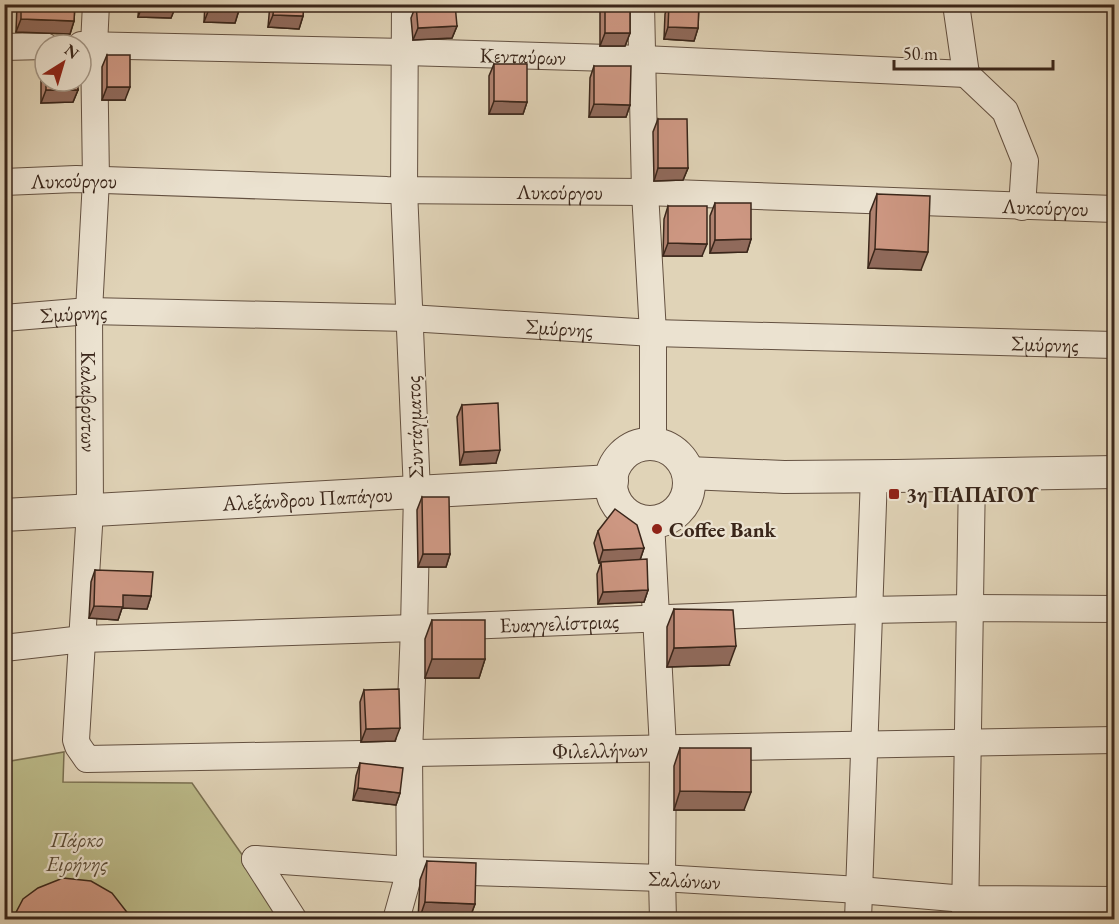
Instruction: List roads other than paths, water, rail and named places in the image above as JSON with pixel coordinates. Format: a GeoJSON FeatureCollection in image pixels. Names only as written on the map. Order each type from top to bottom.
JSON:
{"type":"FeatureCollection","features":[{"type":"Feature","properties":{"kind":"street","name":"Καλαβρύτων"},"geometry":{"type":"LineString","coordinates":[[90,33],[96,4]]}},
{"type":"Feature","properties":{"kind":"street","name":"Συντάγματος"},"geometry":{"type":"LineString","coordinates":[[396,920],[410,870],[409,753],[417,492],[404,189],[405,4]]}},
{"type":"Feature","properties":{"kind":"street"},"geometry":{"type":"LineString","coordinates":[[641,4],[645,192],[653,333],[653,443]]}},
{"type":"Feature","properties":{"kind":"street"},"geometry":{"type":"LineString","coordinates":[[956,4],[966,74],[1005,111],[1025,162],[1023,207]]}},
{"type":"Feature","properties":{"kind":"street","name":"Κενταύρων"},"geometry":{"type":"LineString","coordinates":[[93,45],[643,59],[966,74]]}},
{"type":"Feature","properties":{"kind":"street"},"geometry":{"type":"LineString","coordinates":[[4,47],[33,46]]}},
{"type":"Feature","properties":{"kind":"street","name":"Καλαβρύτων"},"geometry":{"type":"LineString","coordinates":[[87,759],[76,740],[90,510],[89,311],[96,180],[91,93]]}},
{"type":"Feature","properties":{"kind":"street","name":"Λυκούργου"},"geometry":{"type":"LineString","coordinates":[[4,182],[76,179],[404,189],[645,192],[1114,209]]}},
{"type":"Feature","properties":{"kind":"street","name":"Σμύρνης"},"geometry":{"type":"LineString","coordinates":[[4,318],[89,311],[410,318],[653,333],[1114,345]]}},
{"type":"Feature","properties":{"kind":"street"},"geometry":{"type":"LineString","coordinates":[[653,443],[668,449],[684,463],[688,473],[689,490],[682,507],[669,518],[651,522],[639,520],[627,514],[618,505],[613,494],[612,481],[619,460],[627,452],[637,447],[653,443]]}},
{"type":"Feature","properties":{"kind":"street"},"geometry":{"type":"LineString","coordinates":[[688,473],[784,477],[1114,472]]}},
{"type":"Feature","properties":{"kind":"street"},"geometry":{"type":"LineString","coordinates":[[965,909],[972,474]]}},
{"type":"Feature","properties":{"kind":"street"},"geometry":{"type":"LineString","coordinates":[[858,920],[874,476]]}},
{"type":"Feature","properties":{"kind":"street","name":"Αλεξάνδρου Παπάγου"},"geometry":{"type":"LineString","coordinates":[[4,515],[612,481]]}},
{"type":"Feature","properties":{"kind":"street"},"geometry":{"type":"LineString","coordinates":[[651,522],[663,748],[663,920]]}},
{"type":"Feature","properties":{"kind":"street","name":"Ευαγγελίστριας"},"geometry":{"type":"LineString","coordinates":[[4,648],[83,639],[869,610],[1114,609]]}},
{"type":"Feature","properties":{"kind":"street","name":"Φιλελλήνων"},"geometry":{"type":"LineString","coordinates":[[87,759],[1114,740]]}},
{"type":"Feature","properties":{"kind":"street","name":"Σαλώνων"},"geometry":{"type":"LineString","coordinates":[[294,920],[255,859],[410,870],[662,878],[859,890],[965,909],[1114,900]]}},
{"type":"Feature","properties":{"kind":"place","name":"3η ΠΑΠΑΓΟΥ"},"geometry":{"type":"Point","coordinates":[894,494]}},
{"type":"Feature","properties":{"kind":"place","name":"Coffee Bank"},"geometry":{"type":"Point","coordinates":[657,529]}},
{"type":"Feature","properties":{"kind":"park label","name":"Πάρκο Ειρήνης"},"geometry":{"type":"Point","coordinates":[77,851]}}]}
